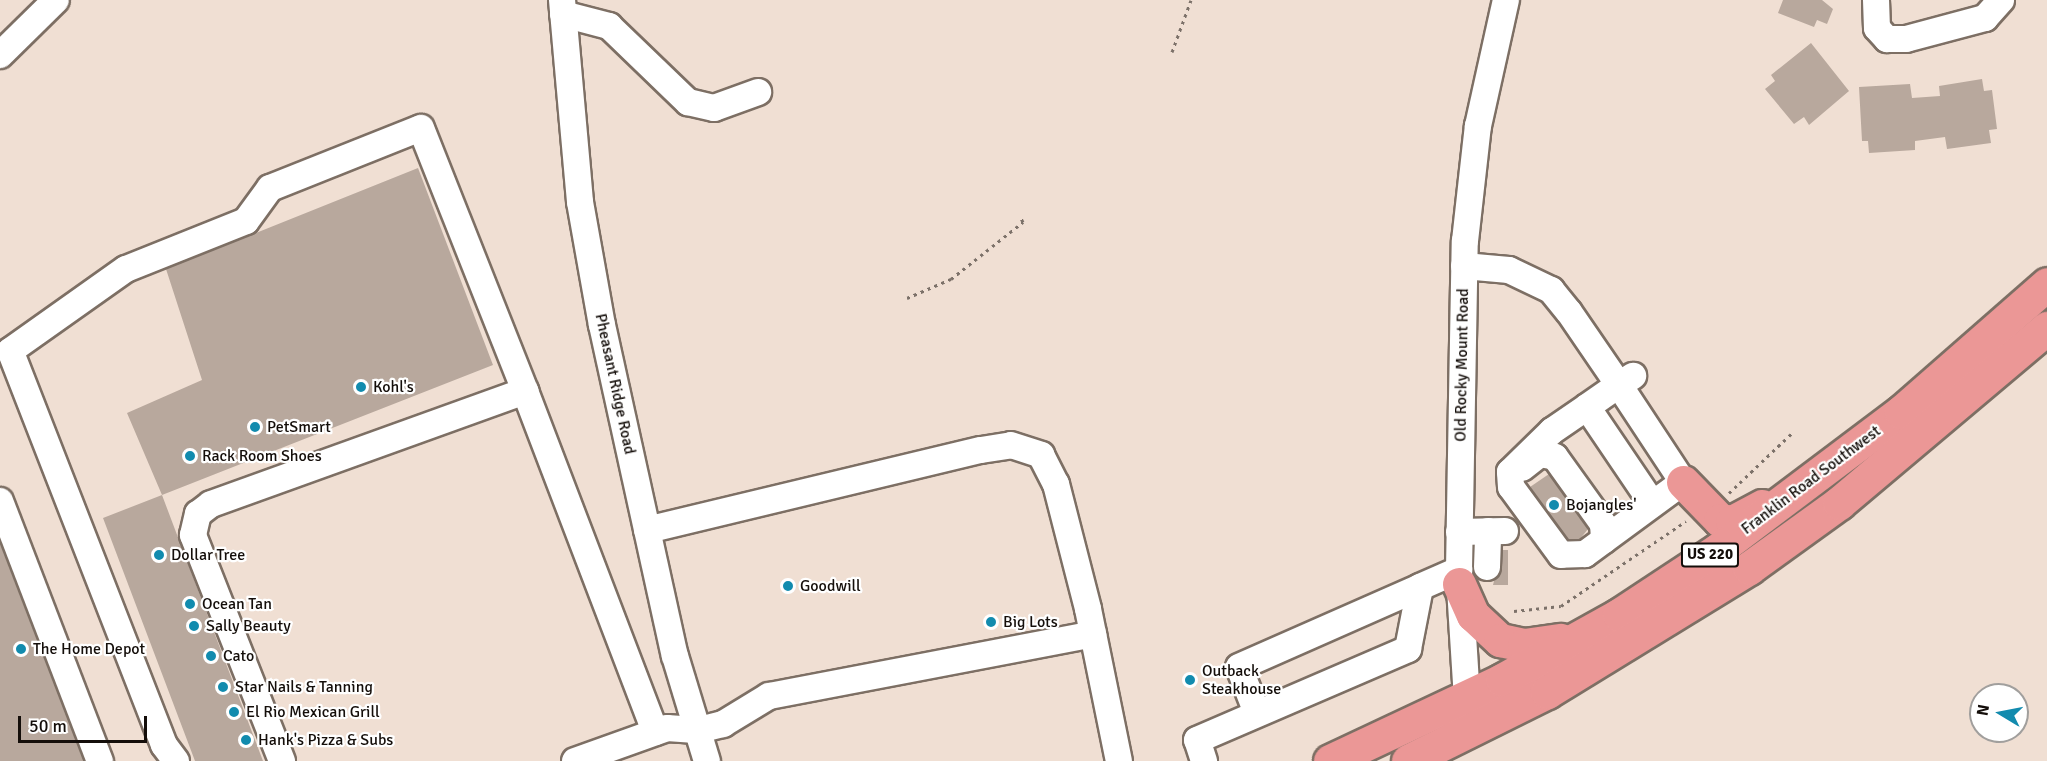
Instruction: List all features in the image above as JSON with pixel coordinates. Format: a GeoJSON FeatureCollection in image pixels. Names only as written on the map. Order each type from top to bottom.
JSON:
{"type":"FeatureCollection","features":[{"type":"Feature","properties":{"kind":"highway","name":"Franklin Road Southwest"},"geometry":{"type":"LineString","coordinates":[[1330,761],[1465,699],[1580,636],[1719,549],[1824,472],[2047,284]]}},
{"type":"Feature","properties":{"kind":"highway","name":"Franklin Road Southwest"},"geometry":{"type":"LineString","coordinates":[[1408,761],[1471,732],[1656,630],[1749,568],[1839,503],[2047,328]]}},
{"type":"Feature","properties":{"kind":"highway"},"geometry":{"type":"LineString","coordinates":[[1686,476],[1712,515],[1732,522],[1824,472]]}},
{"type":"Feature","properties":{"kind":"highway"},"geometry":{"type":"LineString","coordinates":[[1459,577],[1473,615],[1504,642],[1534,645],[1580,636]]}},
{"type":"Feature","properties":{"kind":"street"},"geometry":{"type":"LineString","coordinates":[[0,55],[56,0]]}},
{"type":"Feature","properties":{"kind":"street","name":"Old Rocky Mount Road"},"geometry":{"type":"LineString","coordinates":[[1471,732],[1465,699],[1459,577],[1464,266],[1478,126],[1506,0]]}},
{"type":"Feature","properties":{"kind":"street"},"geometry":{"type":"LineString","coordinates":[[1876,0],[1877,28],[1887,39],[1906,39],[1985,18],[2001,0]]}},
{"type":"Feature","properties":{"kind":"street"},"geometry":{"type":"LineString","coordinates":[[563,7],[609,26],[688,102],[714,108],[758,92]]}},
{"type":"Feature","properties":{"kind":"street","name":"Pheasant Ridge Road"},"geometry":{"type":"LineString","coordinates":[[563,7],[580,202],[646,530],[707,761]]}},
{"type":"Feature","properties":{"kind":"street"},"geometry":{"type":"LineString","coordinates":[[176,761],[164,745],[10,351],[126,270],[246,221],[270,188],[421,128],[525,391],[643,744]]}},
{"type":"Feature","properties":{"kind":"street"},"geometry":{"type":"LineString","coordinates":[[1464,266],[1509,270],[1546,286],[1626,381],[1686,476],[1581,556],[1556,551],[1509,481],[1515,463],[1552,431],[1626,381]]}},
{"type":"Feature","properties":{"kind":"street"},"geometry":{"type":"LineString","coordinates":[[282,761],[193,535],[198,514],[211,504],[525,391]]}},
{"type":"Feature","properties":{"kind":"street"},"geometry":{"type":"LineString","coordinates":[[1587,407],[1652,503]]}},
{"type":"Feature","properties":{"kind":"street"},"geometry":{"type":"LineString","coordinates":[[1552,431],[1610,534]]}},
{"type":"Feature","properties":{"kind":"street"},"geometry":{"type":"LineString","coordinates":[[646,530],[1011,445],[1041,455],[1056,484],[1093,634],[1119,761]]}},
{"type":"Feature","properties":{"kind":"street"},"geometry":{"type":"LineString","coordinates":[[1581,556],[1561,545],[1520,486],[1521,470],[1534,457],[1549,454],[1558,461],[1610,534]]}},
{"type":"Feature","properties":{"kind":"street"},"geometry":{"type":"LineString","coordinates":[[0,501],[100,761]]}},
{"type":"Feature","properties":{"kind":"street"},"geometry":{"type":"LineString","coordinates":[[1459,532],[1496,531],[1487,567]]}},
{"type":"Feature","properties":{"kind":"street"},"geometry":{"type":"LineString","coordinates":[[1257,713],[1239,667],[1420,586],[1459,577]]}},
{"type":"Feature","properties":{"kind":"street"},"geometry":{"type":"LineString","coordinates":[[1204,761],[1197,740],[1408,649],[1420,586]]}},
{"type":"Feature","properties":{"kind":"street"},"geometry":{"type":"LineString","coordinates":[[575,761],[699,730],[741,716],[769,696],[1093,634]]}},
{"type":"Feature","properties":{"kind":"path"},"geometry":{"type":"LineString","coordinates":[[1172,52],[1191,0]]}},
{"type":"Feature","properties":{"kind":"path"},"geometry":{"type":"LineString","coordinates":[[907,298],[951,279],[1023,222],[1021,218]]}},
{"type":"Feature","properties":{"kind":"path"},"geometry":{"type":"LineString","coordinates":[[1723,498],[1793,432]]}},
{"type":"Feature","properties":{"kind":"path"},"geometry":{"type":"LineString","coordinates":[[1514,611],[1561,606],[1694,517]]}},
{"type":"Feature","properties":{"kind":"building"},"geometry":{"type":"Polygon","coordinates":[[[1783,0],[1822,0],[1833,9],[1827,24],[1817,20],[1814,27],[1778,13],[1783,0]]]}},
{"type":"Feature","properties":{"kind":"building"},"geometry":{"type":"Polygon","coordinates":[[[1811,43],[1849,91],[1809,125],[1804,117],[1794,124],[1765,89],[1775,81],[1771,75],[1811,43]]]}},
{"type":"Feature","properties":{"kind":"building"},"geometry":{"type":"Polygon","coordinates":[[[1982,79],[1984,91],[1992,90],[1997,129],[1989,130],[1991,143],[1947,149],[1945,137],[1915,141],[1915,150],[1869,153],[1868,141],[1862,141],[1859,87],[1910,84],[1912,98],[1940,96],[1939,86],[1982,79]]]}},
{"type":"Feature","properties":{"kind":"building"},"geometry":{"type":"Polygon","coordinates":[[[418,168],[493,365],[162,495],[127,413],[202,380],[166,269],[418,168]]]}},
{"type":"Feature","properties":{"kind":"building"},"geometry":{"type":"Polygon","coordinates":[[[1549,474],[1588,529],[1580,539],[1568,540],[1530,487],[1549,474]]]}},
{"type":"Feature","properties":{"kind":"building"},"geometry":{"type":"Polygon","coordinates":[[[162,495],[263,761],[195,761],[103,518],[162,495]]]}},
{"type":"Feature","properties":{"kind":"building","name":"The Home Depot"},"geometry":{"type":"Polygon","coordinates":[[[0,543],[84,761],[0,761],[0,543]]]}},
{"type":"Feature","properties":{"kind":"building"},"geometry":{"type":"Polygon","coordinates":[[[1502,550],[1508,550],[1508,585],[1493,585],[1502,550]]]}},
{"type":"Feature","properties":{"kind":"place","name":"Kohl's"},"geometry":{"type":"Point","coordinates":[361,387]}},
{"type":"Feature","properties":{"kind":"place","name":"PetSmart"},"geometry":{"type":"Point","coordinates":[255,427]}},
{"type":"Feature","properties":{"kind":"place","name":"Rack Room Shoes"},"geometry":{"type":"Point","coordinates":[190,456]}},
{"type":"Feature","properties":{"kind":"place","name":"Bojangles'"},"geometry":{"type":"Point","coordinates":[1554,505]}},
{"type":"Feature","properties":{"kind":"place","name":"Dollar Tree"},"geometry":{"type":"Point","coordinates":[159,555]}},
{"type":"Feature","properties":{"kind":"place","name":"Goodwill"},"geometry":{"type":"Point","coordinates":[788,586]}},
{"type":"Feature","properties":{"kind":"place","name":"Ocean Tan"},"geometry":{"type":"Point","coordinates":[190,604]}},
{"type":"Feature","properties":{"kind":"place","name":"Big Lots"},"geometry":{"type":"Point","coordinates":[991,622]}},
{"type":"Feature","properties":{"kind":"place","name":"Sally Beauty"},"geometry":{"type":"Point","coordinates":[194,626]}},
{"type":"Feature","properties":{"kind":"place","name":"The Home Depot"},"geometry":{"type":"Point","coordinates":[21,649]}},
{"type":"Feature","properties":{"kind":"place","name":"Cato"},"geometry":{"type":"Point","coordinates":[211,656]}},
{"type":"Feature","properties":{"kind":"place","name":"Outback Steakhouse"},"geometry":{"type":"Point","coordinates":[1190,680]}},
{"type":"Feature","properties":{"kind":"place","name":"Star Nails & Tanning"},"geometry":{"type":"Point","coordinates":[223,687]}},
{"type":"Feature","properties":{"kind":"place","name":"El Rio Mexican Grill"},"geometry":{"type":"Point","coordinates":[234,712]}},
{"type":"Feature","properties":{"kind":"place","name":"Hank's Pizza & Subs"},"geometry":{"type":"Point","coordinates":[246,740]}}]}
